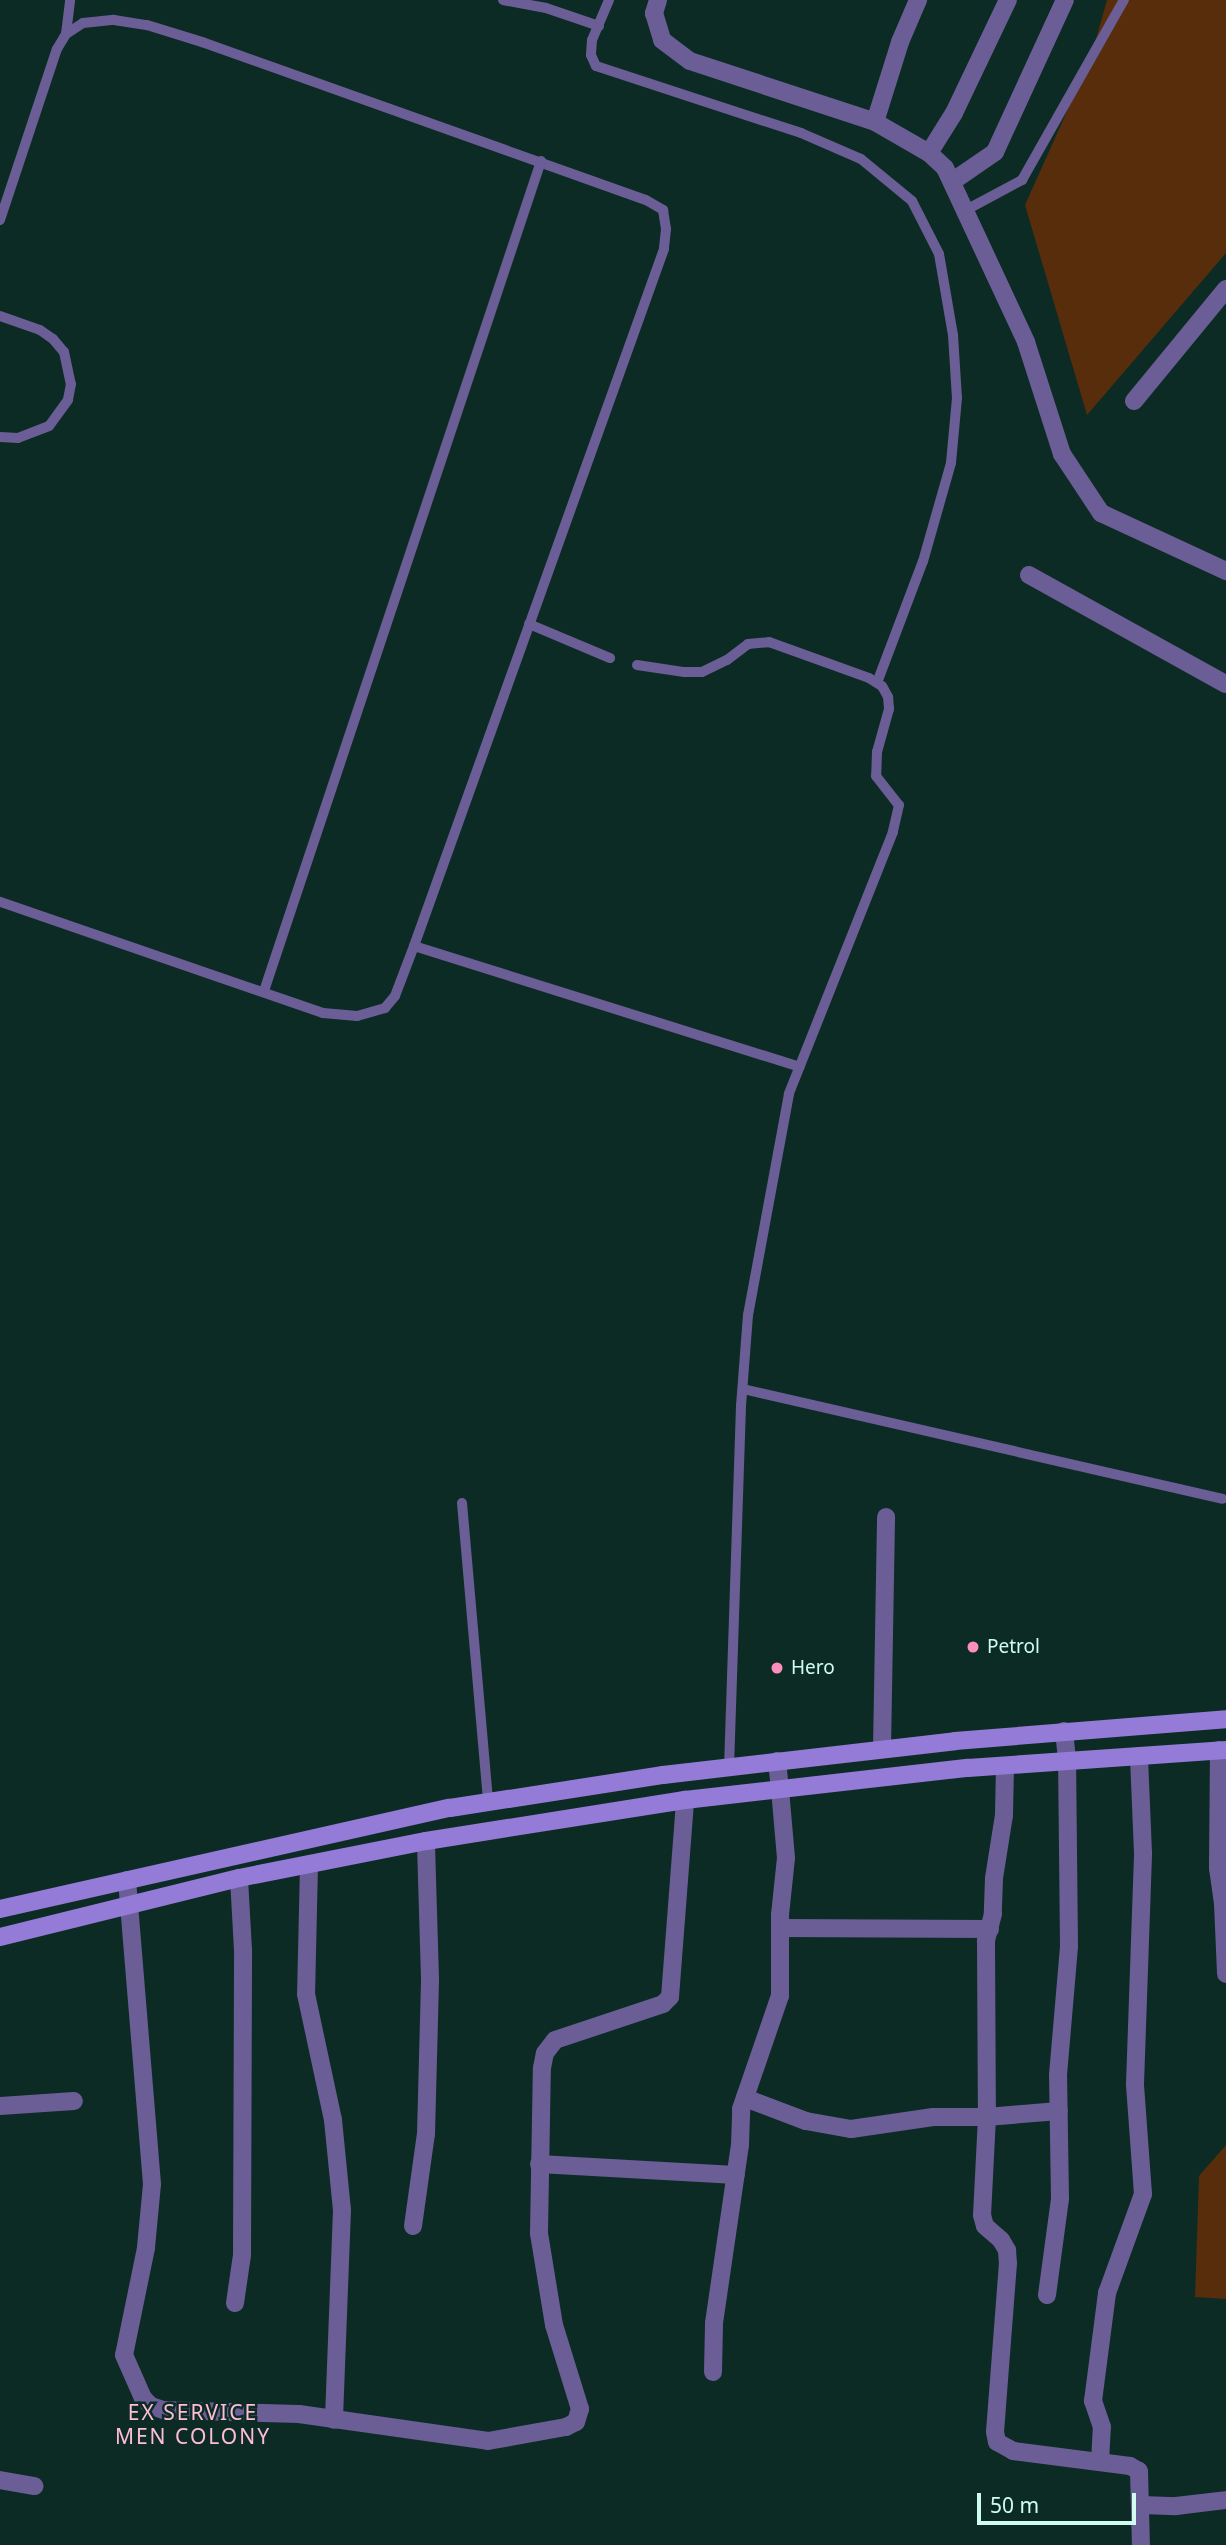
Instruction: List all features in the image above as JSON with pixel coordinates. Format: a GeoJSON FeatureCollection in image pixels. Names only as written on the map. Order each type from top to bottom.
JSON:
{"type":"FeatureCollection","features":[{"type":"Feature","properties":{"kind":"main road"},"geometry":{"type":"LineString","coordinates":[[0,1909],[373,1825],[488,1802],[729,1767],[881,1749],[1063,1731],[1226,1720]]}},
{"type":"Feature","properties":{"kind":"main road"},"geometry":{"type":"LineString","coordinates":[[0,1937],[239,1878],[309,1864],[685,1800],[1005,1766],[1223,1750]]}},
{"type":"Feature","properties":{"kind":"street"},"geometry":{"type":"LineString","coordinates":[[659,0],[654,13],[662,40],[690,61],[875,122],[929,153],[953,181],[1026,342],[1062,454],[1101,513],[1226,571]]}},
{"type":"Feature","properties":{"kind":"street"},"geometry":{"type":"LineString","coordinates":[[875,122],[895,55],[918,0]]}},
{"type":"Feature","properties":{"kind":"street"},"geometry":{"type":"LineString","coordinates":[[929,153],[954,113],[1008,0]]}},
{"type":"Feature","properties":{"kind":"street"},"geometry":{"type":"LineString","coordinates":[[953,181],[995,152],[1065,0]]}},
{"type":"Feature","properties":{"kind":"street"},"geometry":{"type":"LineString","coordinates":[[1134,401],[1226,289]]}},
{"type":"Feature","properties":{"kind":"street"},"geometry":{"type":"LineString","coordinates":[[1029,575],[1226,684]]}},
{"type":"Feature","properties":{"kind":"street"},"geometry":{"type":"LineString","coordinates":[[881,1749],[886,1517]]}},
{"type":"Feature","properties":{"kind":"street"},"geometry":{"type":"LineString","coordinates":[[1046,2295],[1060,2199],[1058,2075],[1069,1946],[1067,1762],[1063,1731]]}},
{"type":"Feature","properties":{"kind":"street"},"geometry":{"type":"LineString","coordinates":[[1223,1750],[1218,1868],[1226,1974]]}},
{"type":"Feature","properties":{"kind":"street"},"geometry":{"type":"LineString","coordinates":[[1100,2462],[1102,2427],[1093,2401],[1107,2294],[1143,2194],[1135,2084],[1143,1853],[1139,1756]]}},
{"type":"Feature","properties":{"kind":"street"},"geometry":{"type":"LineString","coordinates":[[713,2372],[715,2323],[736,2175],[741,2109],[780,1996],[780,1928],[786,1858],[777,1761]]}},
{"type":"Feature","properties":{"kind":"street"},"geometry":{"type":"LineString","coordinates":[[1005,1766],[1004,1815],[989,1929],[986,1995],[987,2117],[982,2215],[985,2226],[1001,2240],[1007,2250],[1008,2263],[995,2432],[997,2442],[1013,2451],[1130,2466],[1139,2471],[1141,2545]]}},
{"type":"Feature","properties":{"kind":"street"},"geometry":{"type":"LineString","coordinates":[[127,1880],[152,2184],[146,2248],[124,2355],[127,2367],[143,2398],[151,2406],[163,2410],[299,2414],[488,2441],[566,2427],[576,2422],[580,2409],[554,2325],[539,2233],[542,2068],[545,2053],[555,2040],[663,2004],[670,1997],[685,1800]]}},
{"type":"Feature","properties":{"kind":"street"},"geometry":{"type":"LineString","coordinates":[[373,1825],[382,1850]]}},
{"type":"Feature","properties":{"kind":"street"},"geometry":{"type":"LineString","coordinates":[[413,2226],[426,2134],[430,1979],[426,1842]]}},
{"type":"Feature","properties":{"kind":"street"},"geometry":{"type":"LineString","coordinates":[[309,1864],[306,1994],[333,2120],[342,2210],[334,2420]]}},
{"type":"Feature","properties":{"kind":"street"},"geometry":{"type":"LineString","coordinates":[[235,2303],[242,2255],[240,2010],[243,1950],[239,1878]]}},
{"type":"Feature","properties":{"kind":"street"},"geometry":{"type":"LineString","coordinates":[[780,1928],[989,1929]]}},
{"type":"Feature","properties":{"kind":"street"},"geometry":{"type":"LineString","coordinates":[[745,2098],[806,2121],[851,2129],[933,2117],[987,2117],[1059,2111]]}},
{"type":"Feature","properties":{"kind":"street"},"geometry":{"type":"LineString","coordinates":[[0,2106],[74,2101]]}},
{"type":"Feature","properties":{"kind":"street"},"geometry":{"type":"LineString","coordinates":[[539,2164],[736,2175]]}},
{"type":"Feature","properties":{"kind":"street"},"geometry":{"type":"LineString","coordinates":[[0,2480],[34,2486]]}},
{"type":"Feature","properties":{"kind":"street"},"geometry":{"type":"LineString","coordinates":[[1142,2505],[1176,2506],[1226,2500]]}},
{"type":"Feature","properties":{"kind":"lane"},"geometry":{"type":"LineString","coordinates":[[0,220],[57,49],[66,34],[70,0]]}},
{"type":"Feature","properties":{"kind":"lane"},"geometry":{"type":"LineString","coordinates":[[503,0],[546,8],[599,26]]}},
{"type":"Feature","properties":{"kind":"lane"},"geometry":{"type":"LineString","coordinates":[[609,0],[592,40],[591,55],[596,66],[801,133],[861,159],[912,201],[939,254],[953,334],[957,398],[951,463],[923,561],[877,683]]}},
{"type":"Feature","properties":{"kind":"lane"},"geometry":{"type":"LineString","coordinates":[[966,210],[1023,180],[1124,0]]}},
{"type":"Feature","properties":{"kind":"lane"},"geometry":{"type":"LineString","coordinates":[[0,902],[323,1013],[343,1016],[375,1013],[395,996],[664,249],[666,229],[663,210],[646,200],[147,24],[114,20],[83,23],[66,34]]}},
{"type":"Feature","properties":{"kind":"lane"},"geometry":{"type":"LineString","coordinates":[[264,991],[541,161]]}},
{"type":"Feature","properties":{"kind":"lane"},"geometry":{"type":"LineString","coordinates":[[0,316],[40,330],[53,339],[64,352],[71,384],[68,400],[49,426],[18,438],[0,437]]}},
{"type":"Feature","properties":{"kind":"lane"},"geometry":{"type":"LineString","coordinates":[[529,624],[610,658]]}},
{"type":"Feature","properties":{"kind":"lane"},"geometry":{"type":"LineString","coordinates":[[637,665],[684,673],[702,672],[727,660],[748,645],[769,642],[877,683],[888,697],[889,709],[877,752],[876,776],[899,805],[898,820],[789,1094],[748,1315],[729,1767]]}},
{"type":"Feature","properties":{"kind":"lane"},"geometry":{"type":"LineString","coordinates":[[414,946],[799,1067]]}},
{"type":"Feature","properties":{"kind":"lane"},"geometry":{"type":"LineString","coordinates":[[743,1390],[1223,1499]]}},
{"type":"Feature","properties":{"kind":"lane"},"geometry":{"type":"LineString","coordinates":[[462,1503],[488,1802]]}},
{"type":"Feature","properties":{"kind":"shaded area"},"geometry":{"type":"Polygon","coordinates":[[[1107,0],[1226,0],[1226,253],[1087,415],[1025,205],[1090,60],[1107,0]]]}},
{"type":"Feature","properties":{"kind":"shaded area"},"geometry":{"type":"Polygon","coordinates":[[[1226,2145],[1226,2299],[1195,2297],[1199,2176],[1226,2145]]]}},
{"type":"Feature","properties":{"kind":"place","name":"Petrol"},"geometry":{"type":"Point","coordinates":[973,1647]}},
{"type":"Feature","properties":{"kind":"place","name":"Hero"},"geometry":{"type":"Point","coordinates":[777,1668]}},
{"type":"Feature","properties":{"kind":"district","name":"EX SERVICE MEN COLONY"},"geometry":{"type":"Point","coordinates":[193,2424]}}]}
